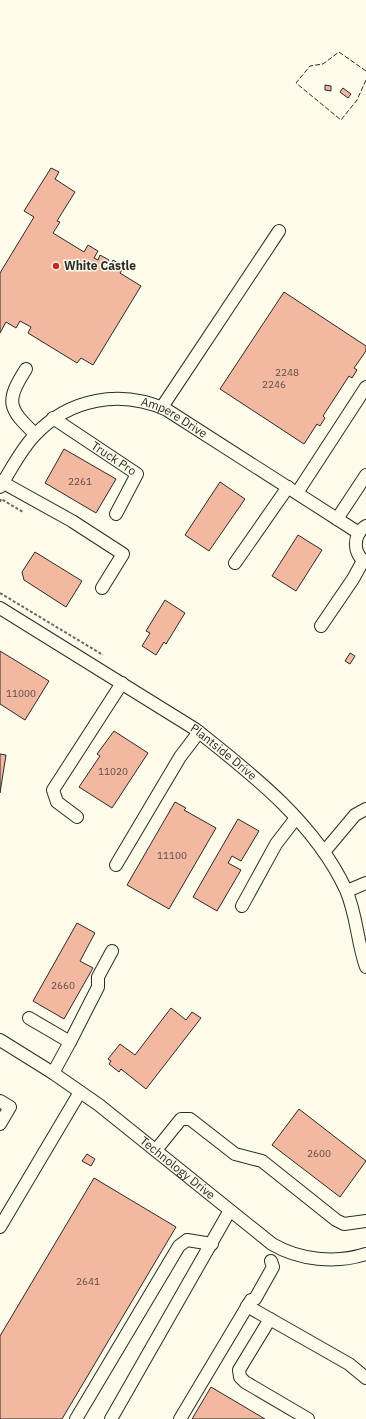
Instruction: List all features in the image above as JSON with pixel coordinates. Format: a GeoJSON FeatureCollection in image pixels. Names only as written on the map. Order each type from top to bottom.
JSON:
{"type":"FeatureCollection","features":[{"type":"Feature","properties":{"kind":"street"},"geometry":{"type":"LineString","coordinates":[[162,407],[279,231]]}},
{"type":"Feature","properties":{"kind":"street"},"geometry":{"type":"LineString","coordinates":[[26,369],[14,389],[12,401],[16,416],[35,434]]}},
{"type":"Feature","properties":{"kind":"street"},"geometry":{"type":"LineString","coordinates":[[235,563],[292,490],[366,387]]}},
{"type":"Feature","properties":{"kind":"street","name":"Ampere Drive"},"geometry":{"type":"LineString","coordinates":[[1,483],[24,447],[35,434],[53,418],[83,403],[115,398],[145,401],[162,407],[337,519],[362,529],[356,542],[356,550],[365,561]]}},
{"type":"Feature","properties":{"kind":"street","name":"Truck Pro"},"geometry":{"type":"LineString","coordinates":[[53,418],[137,474],[116,514]]}},
{"type":"Feature","properties":{"kind":"street"},"geometry":{"type":"LineString","coordinates":[[337,519],[366,475]]}},
{"type":"Feature","properties":{"kind":"street"},"geometry":{"type":"LineString","coordinates":[[1,483],[72,522],[123,554],[102,588]]}},
{"type":"Feature","properties":{"kind":"street"},"geometry":{"type":"LineString","coordinates":[[321,626],[365,561]]}},
{"type":"Feature","properties":{"kind":"street","name":"Plantside Drive"},"geometry":{"type":"LineString","coordinates":[[0,608],[198,732],[254,776],[296,818],[324,852],[347,891],[362,925],[362,955],[366,967]]}},
{"type":"Feature","properties":{"kind":"street"},"geometry":{"type":"LineString","coordinates":[[77,818],[57,802],[53,790],[122,683]]}},
{"type":"Feature","properties":{"kind":"street"},"geometry":{"type":"LineString","coordinates":[[116,865],[180,757],[198,732]]}},
{"type":"Feature","properties":{"kind":"street"},"geometry":{"type":"LineString","coordinates":[[324,852],[355,815],[366,809]]}},
{"type":"Feature","properties":{"kind":"street"},"geometry":{"type":"LineString","coordinates":[[242,906],[276,844],[296,818]]}},
{"type":"Feature","properties":{"kind":"street"},"geometry":{"type":"LineString","coordinates":[[347,891],[366,883]]}},
{"type":"Feature","properties":{"kind":"street"},"geometry":{"type":"LineString","coordinates":[[53,1073],[98,987],[98,977],[112,952]]}},
{"type":"Feature","properties":{"kind":"street"},"geometry":{"type":"LineString","coordinates":[[28,1018],[70,1042]]}},
{"type":"Feature","properties":{"kind":"street","name":"Technology Drive"},"geometry":{"type":"LineString","coordinates":[[0,1040],[53,1073],[80,1092],[156,1150],[229,1212],[278,1248],[288,1253],[323,1259],[356,1258],[366,1254]]}},
{"type":"Feature","properties":{"kind":"street"},"geometry":{"type":"LineString","coordinates":[[0,1227],[80,1092]]}},
{"type":"Feature","properties":{"kind":"street"},"geometry":{"type":"LineString","coordinates":[[0,1101],[10,1107],[0,1124]]}},
{"type":"Feature","properties":{"kind":"street"},"geometry":{"type":"LineString","coordinates":[[156,1150],[181,1119],[190,1119],[235,1154],[262,1161],[336,1220],[344,1224],[366,1221]]}},
{"type":"Feature","properties":{"kind":"street"},"geometry":{"type":"LineString","coordinates":[[111,1419],[229,1212]]}},
{"type":"Feature","properties":{"kind":"street"},"geometry":{"type":"LineString","coordinates":[[76,1419],[179,1246],[186,1240],[212,1244]]}},
{"type":"Feature","properties":{"kind":"street"},"geometry":{"type":"LineString","coordinates":[[180,1419],[249,1303],[249,1296],[266,1263],[271,1260],[278,1248]]}},
{"type":"Feature","properties":{"kind":"street"},"geometry":{"type":"LineString","coordinates":[[249,1303],[270,1319],[349,1364],[366,1378]]}},
{"type":"Feature","properties":{"kind":"street"},"geometry":{"type":"LineString","coordinates":[[270,1319],[239,1370],[240,1377],[244,1382],[308,1419]]}},
{"type":"Feature","properties":{"kind":"path"},"geometry":{"type":"LineString","coordinates":[[0,502],[1,500],[23,512]]}},
{"type":"Feature","properties":{"kind":"path"},"geometry":{"type":"LineString","coordinates":[[0,592],[103,655]]}},
{"type":"Feature","properties":{"kind":"building"},"geometry":{"type":"Polygon","coordinates":[[[325,85],[331,86],[331,91],[325,90],[325,85]]]}},
{"type":"Feature","properties":{"kind":"building"},"geometry":{"type":"Polygon","coordinates":[[[343,88],[351,94],[348,98],[340,92],[343,88]]]}},
{"type":"Feature","properties":{"kind":"building","name":"White Castle"},"geometry":{"type":"Polygon","coordinates":[[[51,168],[59,172],[55,179],[75,192],[57,221],[60,222],[53,233],[84,252],[88,245],[98,251],[94,258],[98,260],[100,255],[109,260],[106,265],[109,267],[113,260],[124,267],[120,273],[141,286],[93,365],[81,358],[77,363],[28,333],[31,327],[20,321],[16,328],[6,322],[0,333],[0,273],[34,217],[24,211],[51,168]]]}},
{"type":"Feature","properties":{"kind":"building"},"geometry":{"type":"Polygon","coordinates":[[[284,292],[366,346],[366,351],[354,368],[357,370],[352,378],[349,376],[323,416],[325,418],[320,426],[317,424],[304,444],[220,389],[284,292]]]}},
{"type":"Feature","properties":{"kind":"building"},"geometry":{"type":"Polygon","coordinates":[[[64,449],[116,479],[96,513],[45,483],[64,449]]]}},
{"type":"Feature","properties":{"kind":"building"},"geometry":{"type":"Polygon","coordinates":[[[220,482],[245,499],[209,551],[185,535],[220,482]]]}},
{"type":"Feature","properties":{"kind":"building"},"geometry":{"type":"Polygon","coordinates":[[[298,535],[322,550],[296,591],[272,576],[298,535]]]}},
{"type":"Feature","properties":{"kind":"building"},"geometry":{"type":"Polygon","coordinates":[[[35,552],[82,581],[66,607],[24,580],[22,572],[35,552]]]}},
{"type":"Feature","properties":{"kind":"building"},"geometry":{"type":"Polygon","coordinates":[[[165,600],[185,613],[166,644],[164,642],[156,655],[142,646],[150,633],[146,631],[165,600]]]}},
{"type":"Feature","properties":{"kind":"building"},"geometry":{"type":"Polygon","coordinates":[[[0,651],[49,681],[25,720],[0,704],[0,651]]]}},
{"type":"Feature","properties":{"kind":"building"},"geometry":{"type":"Polygon","coordinates":[[[350,653],[355,656],[350,664],[345,661],[350,653]]]}},
{"type":"Feature","properties":{"kind":"building"},"geometry":{"type":"Polygon","coordinates":[[[114,731],[148,753],[112,808],[79,787],[100,756],[97,754],[114,731]]]}},
{"type":"Feature","properties":{"kind":"building"},"geometry":{"type":"Polygon","coordinates":[[[0,754],[6,755],[0,793],[0,754]]]}},
{"type":"Feature","properties":{"kind":"building"},"geometry":{"type":"Polygon","coordinates":[[[175,802],[186,808],[184,810],[216,828],[169,909],[127,885],[175,802]]]}},
{"type":"Feature","properties":{"kind":"building"},"geometry":{"type":"Polygon","coordinates":[[[238,819],[259,831],[241,861],[232,856],[228,863],[241,870],[217,911],[193,897],[238,819]]]}},
{"type":"Feature","properties":{"kind":"building"},"geometry":{"type":"Polygon","coordinates":[[[77,923],[95,933],[80,961],[93,968],[64,1019],[33,1001],[77,923]]]}},
{"type":"Feature","properties":{"kind":"building"},"geometry":{"type":"Polygon","coordinates":[[[171,1008],[186,1020],[192,1012],[201,1018],[146,1089],[121,1069],[119,1072],[109,1064],[111,1061],[108,1059],[120,1044],[135,1055],[171,1008]]]}},
{"type":"Feature","properties":{"kind":"building"},"geometry":{"type":"Polygon","coordinates":[[[299,1109],[366,1161],[340,1197],[272,1145],[299,1109]]]}},
{"type":"Feature","properties":{"kind":"building"},"geometry":{"type":"Polygon","coordinates":[[[87,1154],[95,1159],[91,1166],[82,1161],[87,1154]]]}},
{"type":"Feature","properties":{"kind":"building"},"geometry":{"type":"Polygon","coordinates":[[[94,1178],[176,1227],[62,1419],[0,1419],[0,1336],[94,1178]]]}},
{"type":"Feature","properties":{"kind":"building"},"geometry":{"type":"Polygon","coordinates":[[[211,1387],[265,1419],[192,1419],[211,1387]]]}},
{"type":"Feature","properties":{"kind":"fence"},"geometry":{"type":"LineString","coordinates":[[366,71],[339,52],[323,64],[310,66],[296,83],[341,120],[357,100],[366,80]]}},
{"type":"Feature","properties":{"kind":"place","name":"White Castle"},"geometry":{"type":"Point","coordinates":[56,266]}}]}
